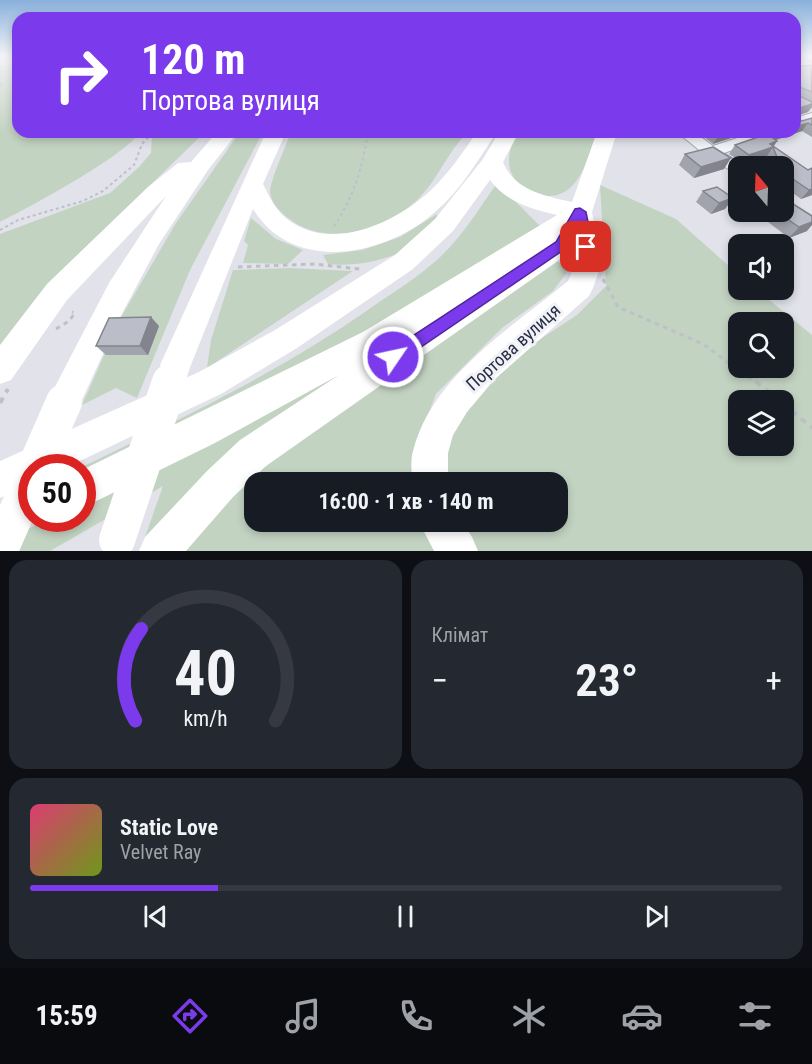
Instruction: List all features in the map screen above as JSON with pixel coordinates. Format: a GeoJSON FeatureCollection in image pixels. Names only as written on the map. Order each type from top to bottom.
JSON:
{"type":"FeatureCollection","features":[{"type":"Feature","properties":{"kind":"main road"},"geometry":{"type":"LineString","coordinates":[[115,546],[176,365],[273,138]]}},
{"type":"Feature","properties":{"kind":"main road"},"geometry":{"type":"LineString","coordinates":[[252,184],[269,216],[291,235],[318,243],[371,238],[401,224],[440,195],[483,138]]}},
{"type":"Feature","properties":{"kind":"main road"},"geometry":{"type":"LineString","coordinates":[[0,480],[210,382],[286,339],[405,262],[444,225],[492,162],[506,138]]}},
{"type":"Feature","properties":{"kind":"main road"},"geometry":{"type":"LineString","coordinates":[[159,551],[220,484],[253,453],[560,246],[580,212],[605,138]]}},
{"type":"Feature","properties":{"kind":"main road"},"geometry":{"type":"LineString","coordinates":[[0,370],[57,292],[156,192],[221,139]]}},
{"type":"Feature","properties":{"kind":"main road"},"geometry":{"type":"LineString","coordinates":[[41,454],[104,316],[167,210],[221,139]]}},
{"type":"Feature","properties":{"kind":"main road"},"geometry":{"type":"LineString","coordinates":[[492,162],[499,178],[510,189],[524,197],[580,212]]}},
{"type":"Feature","properties":{"kind":"main road"},"geometry":{"type":"LineString","coordinates":[[96,483],[374,341],[580,212]]}},
{"type":"Feature","properties":{"kind":"main road","name":"Портова вулиця"},"geometry":{"type":"LineString","coordinates":[[430,472],[430,453],[438,428],[454,401],[483,370],[579,288],[588,265],[580,212]]}},
{"type":"Feature","properties":{"kind":"main road"},"geometry":{"type":"LineString","coordinates":[[0,550],[18,509]]}},
{"type":"Feature","properties":{"kind":"main road"},"geometry":{"type":"LineString","coordinates":[[0,531],[18,522]]}},
{"type":"Feature","properties":{"kind":"main road"},"geometry":{"type":"LineString","coordinates":[[445,532],[458,551]]}},
{"type":"Feature","properties":{"kind":"street"},"geometry":{"type":"LineString","coordinates":[[692,138],[728,163]]}},
{"type":"Feature","properties":{"kind":"street"},"geometry":{"type":"LineString","coordinates":[[709,151],[753,138]]}},
{"type":"Feature","properties":{"kind":"path"},"geometry":{"type":"LineString","coordinates":[[0,230],[18,220],[83,201],[103,191],[134,165],[142,144],[148,138]]}},
{"type":"Feature","properties":{"kind":"path"},"geometry":{"type":"LineString","coordinates":[[330,233],[342,216],[364,164],[367,138]]}},
{"type":"Feature","properties":{"kind":"path"},"geometry":{"type":"LineString","coordinates":[[586,247],[618,307],[703,344],[766,390]]}},
{"type":"Feature","properties":{"kind":"path"},"geometry":{"type":"LineString","coordinates":[[233,267],[287,266],[299,263],[356,268],[383,276]]}},
{"type":"Feature","properties":{"kind":"path"},"geometry":{"type":"LineString","coordinates":[[794,412],[812,428]]}},
{"type":"Feature","properties":{"kind":"green space"},"geometry":{"type":"Polygon","coordinates":[[[0,82],[12,82],[12,138],[135,138],[116,154],[53,194],[0,222],[0,82]]]}},
{"type":"Feature","properties":{"kind":"green space"},"geometry":{"type":"Polygon","coordinates":[[[152,138],[199,138],[46,286],[0,348],[0,234],[110,193],[151,153],[152,138]]]}},
{"type":"Feature","properties":{"kind":"green space"},"geometry":{"type":"Polygon","coordinates":[[[236,138],[260,138],[190,270],[137,398],[116,388],[82,405],[120,319],[176,223],[236,138]]]}},
{"type":"Feature","properties":{"kind":"green space"},"geometry":{"type":"Polygon","coordinates":[[[289,138],[463,138],[415,202],[387,221],[371,228],[336,234],[303,227],[288,218],[277,207],[270,193],[272,181],[289,138]]]}},
{"type":"Feature","properties":{"kind":"green space"},"geometry":{"type":"Polygon","coordinates":[[[514,138],[595,138],[577,180],[565,192],[547,196],[530,192],[515,180],[509,162],[514,138]]]}},
{"type":"Feature","properties":{"kind":"green space"},"geometry":{"type":"Polygon","coordinates":[[[497,183],[541,227],[394,319],[96,477],[96,460],[266,374],[337,331],[438,259],[470,222],[497,183]]]}},
{"type":"Feature","properties":{"kind":"green space"},"geometry":{"type":"Polygon","coordinates":[[[600,185],[676,219],[728,265],[728,300],[769,300],[784,312],[728,312],[728,378],[794,378],[794,320],[812,335],[812,551],[469,551],[459,532],[568,532],[568,472],[444,472],[443,449],[493,370],[577,315],[606,286],[600,185]]]}},
{"type":"Feature","properties":{"kind":"green space"},"geometry":{"type":"Polygon","coordinates":[[[437,214],[437,221],[421,240],[395,255],[373,261],[339,265],[328,264],[323,255],[362,250],[400,237],[437,214]]]}},
{"type":"Feature","properties":{"kind":"green space"},"geometry":{"type":"Polygon","coordinates":[[[251,218],[276,239],[303,250],[288,264],[243,263],[248,245],[244,241],[251,218]]]}},
{"type":"Feature","properties":{"kind":"green space"},"geometry":{"type":"Polygon","coordinates":[[[557,262],[564,263],[568,271],[553,291],[503,327],[436,394],[419,439],[418,472],[259,472],[277,456],[557,262]]]}},
{"type":"Feature","properties":{"kind":"green space"},"geometry":{"type":"Polygon","coordinates":[[[289,268],[353,271],[207,368],[211,340],[233,270],[289,268]]]}},
{"type":"Feature","properties":{"kind":"green space"},"geometry":{"type":"Polygon","coordinates":[[[390,341],[140,551],[163,486],[96,525],[96,495],[390,341]]]}},
{"type":"Feature","properties":{"kind":"green space"},"geometry":{"type":"Polygon","coordinates":[[[244,486],[244,532],[437,532],[447,551],[181,551],[211,515],[244,486]]]}},
{"type":"Feature","properties":{"kind":"green space"},"geometry":{"type":"Polygon","coordinates":[[[22,532],[83,532],[50,551],[0,551],[0,543],[22,532]]]}},
{"type":"Feature","properties":{"kind":"building"},"geometry":{"type":"Polygon","coordinates":[[[801,82],[812,82],[812,92],[801,87],[801,82]]]}},
{"type":"Feature","properties":{"kind":"building"},"geometry":{"type":"Polygon","coordinates":[[[801,96],[812,102],[801,107],[801,96]]]}},
{"type":"Feature","properties":{"kind":"building"},"geometry":{"type":"Polygon","coordinates":[[[812,118],[812,125],[808,123],[801,125],[801,120],[812,118]]]}},
{"type":"Feature","properties":{"kind":"building"},"geometry":{"type":"Polygon","coordinates":[[[755,138],[773,138],[777,141],[770,144],[788,156],[776,156],[773,147],[749,155],[735,145],[755,138]]]}},
{"type":"Feature","properties":{"kind":"building"},"geometry":{"type":"Polygon","coordinates":[[[713,147],[728,156],[728,159],[701,167],[685,154],[713,147]]]}},
{"type":"Feature","properties":{"kind":"building"},"geometry":{"type":"Polygon","coordinates":[[[794,160],[808,170],[812,168],[812,189],[809,190],[794,180],[794,160]]]}},
{"type":"Feature","properties":{"kind":"building"},"geometry":{"type":"Polygon","coordinates":[[[717,187],[728,195],[728,200],[719,203],[703,191],[717,187]]]}},
{"type":"Feature","properties":{"kind":"building"},"geometry":{"type":"Polygon","coordinates":[[[794,205],[812,216],[812,222],[799,227],[792,222],[794,222],[794,205]]]}},
{"type":"Feature","properties":{"kind":"building"},"geometry":{"type":"Polygon","coordinates":[[[151,317],[140,346],[96,346],[109,318],[151,317]]]}},
{"type":"Feature","properties":{"kind":"route"},"geometry":{"type":"LineString","coordinates":[[393,357],[560,246],[580,212],[586,247]]}}]}
